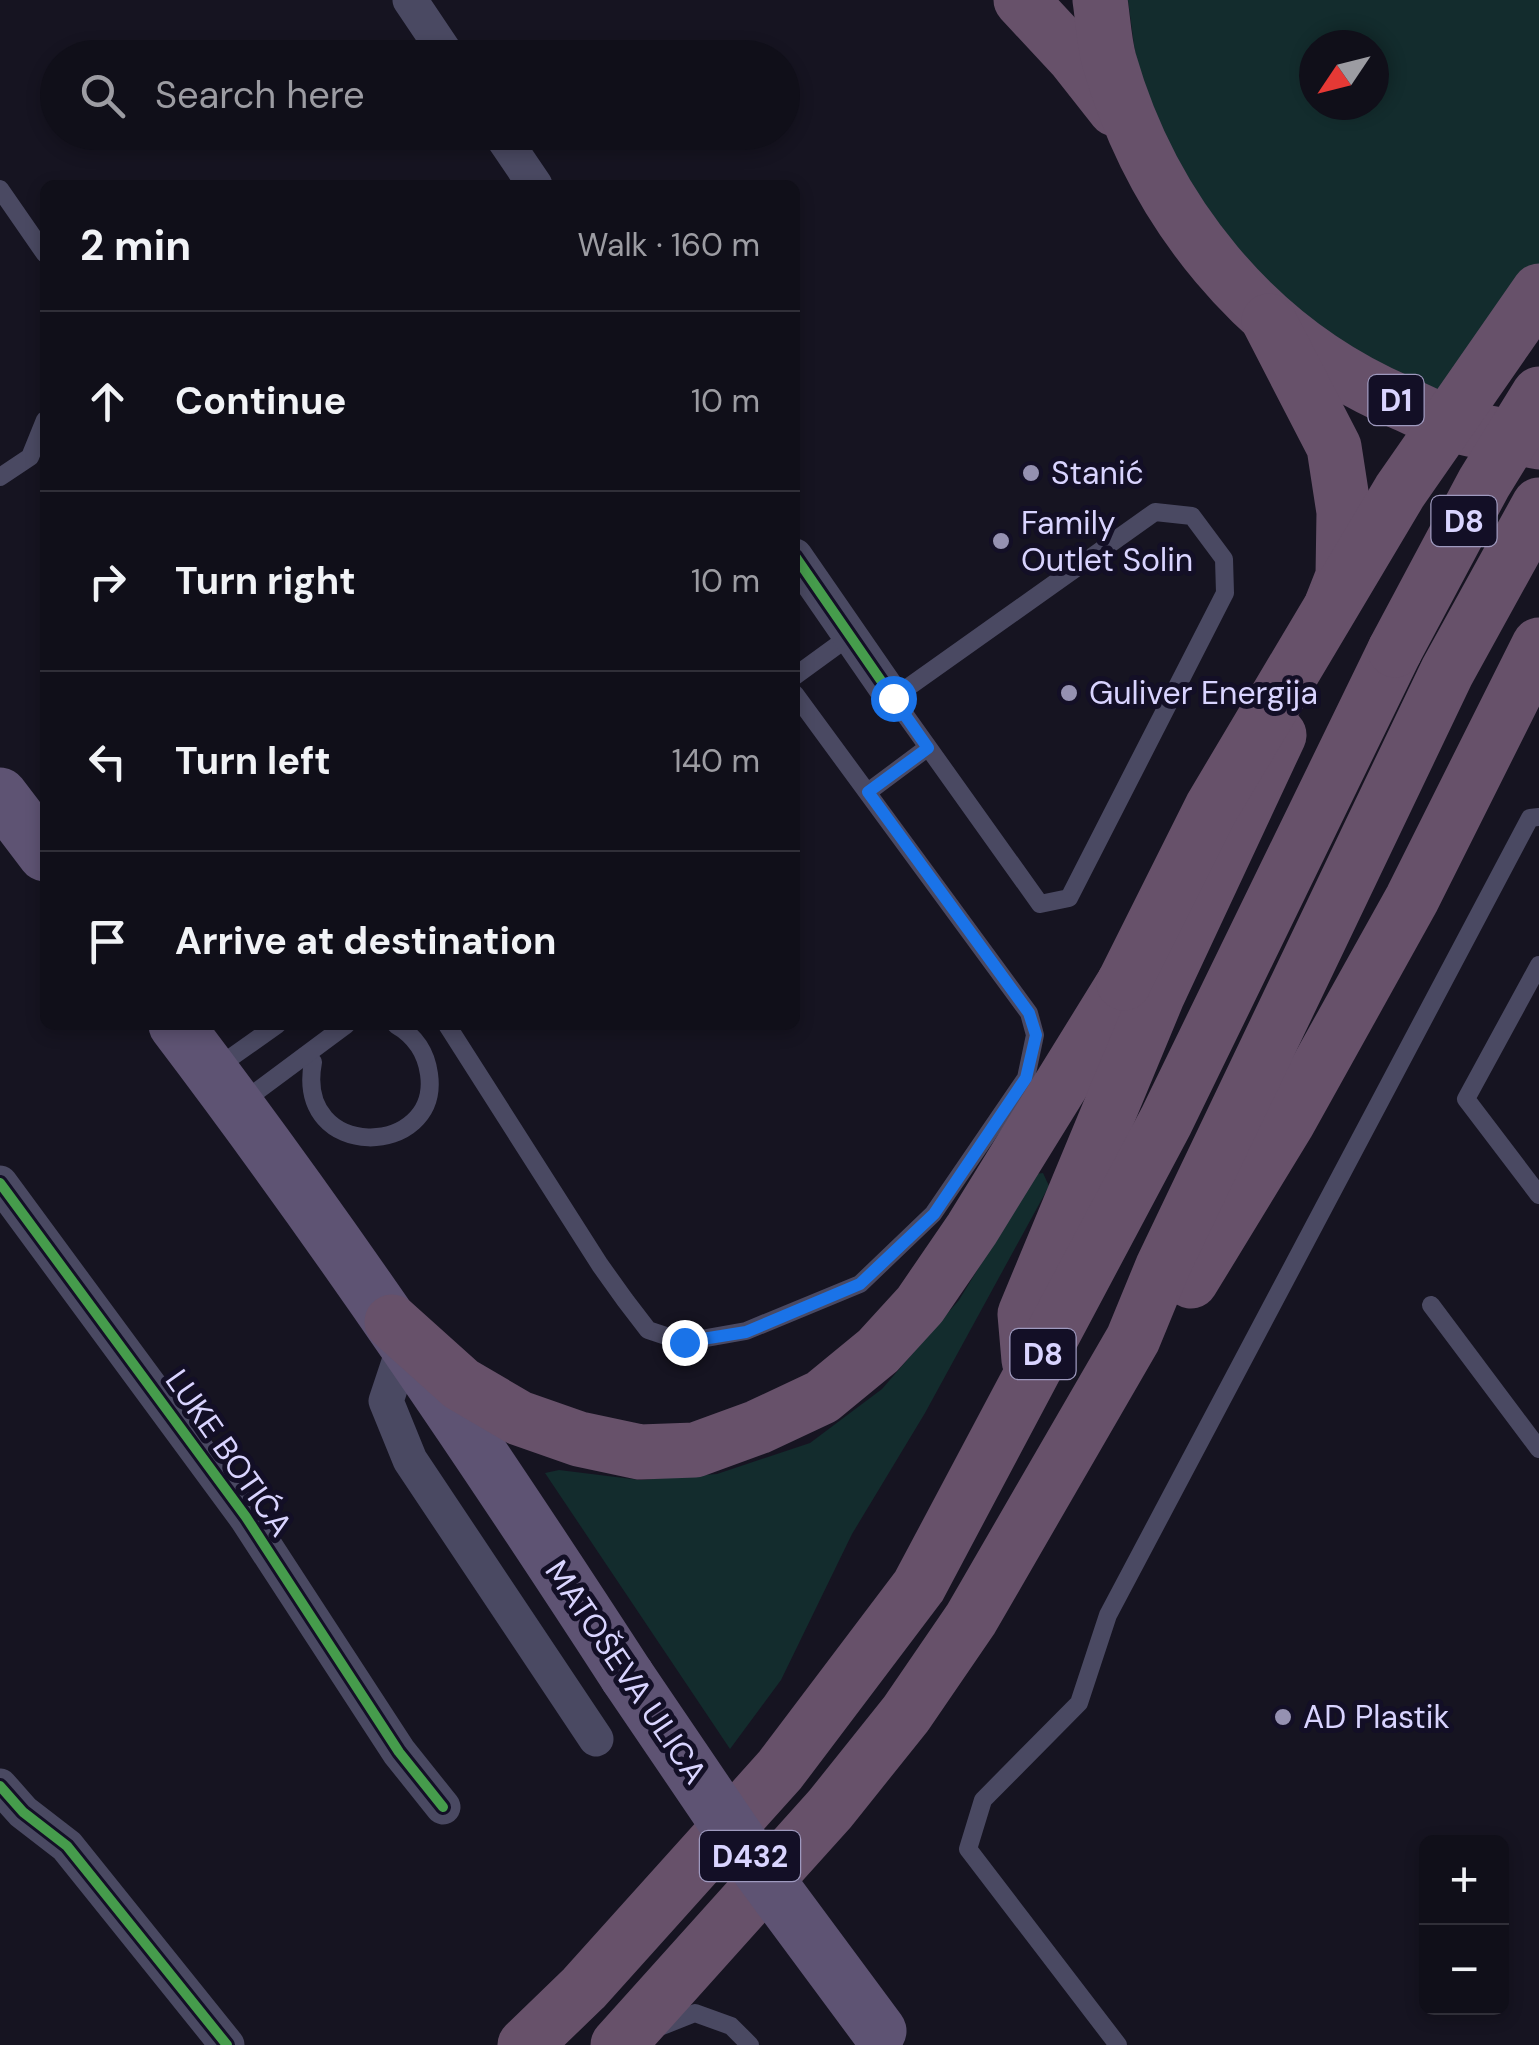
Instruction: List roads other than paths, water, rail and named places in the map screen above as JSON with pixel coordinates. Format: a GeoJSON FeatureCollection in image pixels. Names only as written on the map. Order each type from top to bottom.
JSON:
{"type":"FeatureCollection","features":[{"type":"Feature","properties":{"kind":"highway","name":"D1"},"geometry":{"type":"LineString","coordinates":[[1020,0],[1074,57],[1135,136],[1159,184],[1208,258],[1269,321],[1356,383],[1454,426],[1539,442]]}},
{"type":"Feature","properties":{"kind":"highway"},"geometry":{"type":"LineString","coordinates":[[1100,0],[1108,57],[1135,136]]}},
{"type":"Feature","properties":{"kind":"highway"},"geometry":{"type":"LineString","coordinates":[[399,1332],[461,1384],[519,1418],[578,1439],[640,1452],[694,1450],[758,1427],[822,1397],[878,1351],[920,1305],[972,1230],[1124,982],[1212,807],[1390,508],[1539,291]]}},
{"type":"Feature","properties":{"kind":"highway"},"geometry":{"type":"LineString","coordinates":[[1030,1378],[1025,1314],[1165,979],[1305,680],[1343,576],[1344,512],[1334,447],[1269,321]]}},
{"type":"Feature","properties":{"kind":"highway","name":"D8"},"geometry":{"type":"LineString","coordinates":[[525,2045],[584,1988],[780,1770],[919,1586],[1166,1122],[1395,650],[1484,483],[1539,394]]}},
{"type":"Feature","properties":{"kind":"highway","name":"D8"},"geometry":{"type":"LineString","coordinates":[[618,2045],[830,1809],[906,1714],[970,1619],[1132,1339],[1447,672],[1539,505]]}},
{"type":"Feature","properties":{"kind":"highway"},"geometry":{"type":"LineString","coordinates":[[1132,1339],[1179,1300],[1288,1122],[1412,899],[1539,645]]}},
{"type":"Feature","properties":{"kind":"main road"},"geometry":{"type":"LineString","coordinates":[[0,795],[40,847]]}},
{"type":"Feature","properties":{"kind":"main road","name":"MATOŠEVA ULICA"},"geometry":{"type":"LineString","coordinates":[[180,1030],[399,1332],[746,1850],[885,2038]]}},
{"type":"Feature","properties":{"kind":"street"},"geometry":{"type":"LineString","coordinates":[[410,0],[437,40]]}},
{"type":"Feature","properties":{"kind":"street"},"geometry":{"type":"LineString","coordinates":[[512,150],[532,180]]}},
{"type":"Feature","properties":{"kind":"street"},"geometry":{"type":"LineString","coordinates":[[800,563],[893,698]]}},
{"type":"Feature","properties":{"kind":"street","name":"LUKE BOTIĆA"},"geometry":{"type":"LineString","coordinates":[[0,1183],[246,1517],[399,1752],[443,1807]]}},
{"type":"Feature","properties":{"kind":"street","name":"MATOŠEVA ULICA"},"geometry":{"type":"LineString","coordinates":[[399,1332],[386,1401],[410,1460],[596,1740]]}},
{"type":"Feature","properties":{"kind":"street"},"geometry":{"type":"LineString","coordinates":[[0,1786],[24,1812],[67,1846],[228,2045]]}},
{"type":"Feature","properties":{"kind":"lane"},"geometry":{"type":"LineString","coordinates":[[0,190],[40,247]]}},
{"type":"Feature","properties":{"kind":"lane"},"geometry":{"type":"LineString","coordinates":[[0,477],[30,458],[40,433]]}},
{"type":"Feature","properties":{"kind":"lane"},"geometry":{"type":"LineString","coordinates":[[1155,512],[1192,516],[1224,559],[1225,593],[1069,898],[1040,904],[928,748],[893,698],[1155,512]]}},
{"type":"Feature","properties":{"kind":"lane"},"geometry":{"type":"LineString","coordinates":[[800,672],[850,636]]}},
{"type":"Feature","properties":{"kind":"lane"},"geometry":{"type":"LineString","coordinates":[[451,1030],[608,1277],[648,1330],[684,1342],[746,1332],[860,1284],[934,1214],[1026,1078],[1036,1035],[1029,1013],[800,701]]}},
{"type":"Feature","properties":{"kind":"lane"},"geometry":{"type":"LineString","coordinates":[[868,792],[928,748]]}},
{"type":"Feature","properties":{"kind":"lane"},"geometry":{"type":"LineString","coordinates":[[1118,2045],[968,1850],[983,1800],[1078,1703],[1108,1615],[1530,818],[1539,818]]}},
{"type":"Feature","properties":{"kind":"lane"},"geometry":{"type":"LineString","coordinates":[[1539,966],[1466,1099],[1539,1194]]}},
{"type":"Feature","properties":{"kind":"lane"},"geometry":{"type":"LineString","coordinates":[[224,1089],[273,1030]]}},
{"type":"Feature","properties":{"kind":"lane"},"geometry":{"type":"LineString","coordinates":[[224,1089],[336,1030]]}},
{"type":"Feature","properties":{"kind":"lane"},"geometry":{"type":"LineString","coordinates":[[313,1062],[310,1080],[314,1100],[324,1118],[341,1132],[361,1138],[382,1138],[401,1131],[417,1117],[430,1082],[420,1046],[405,1030]]}},
{"type":"Feature","properties":{"kind":"lane"},"geometry":{"type":"LineString","coordinates":[[1431,1305],[1539,1449]]}},
{"type":"Feature","properties":{"kind":"lane"},"geometry":{"type":"LineString","coordinates":[[632,2045],[665,2023],[696,2013],[731,2026],[750,2045]]}},
{"type":"Feature","properties":{"kind":"place","name":"Stanić"},"geometry":{"type":"Point","coordinates":[1031,473]}},
{"type":"Feature","properties":{"kind":"place","name":"Family Outlet Solin"},"geometry":{"type":"Point","coordinates":[1001,541]}},
{"type":"Feature","properties":{"kind":"place","name":"Guliver Energija"},"geometry":{"type":"Point","coordinates":[1069,693]}},
{"type":"Feature","properties":{"kind":"place","name":"AD Plastik"},"geometry":{"type":"Point","coordinates":[1283,1717]}}]}
